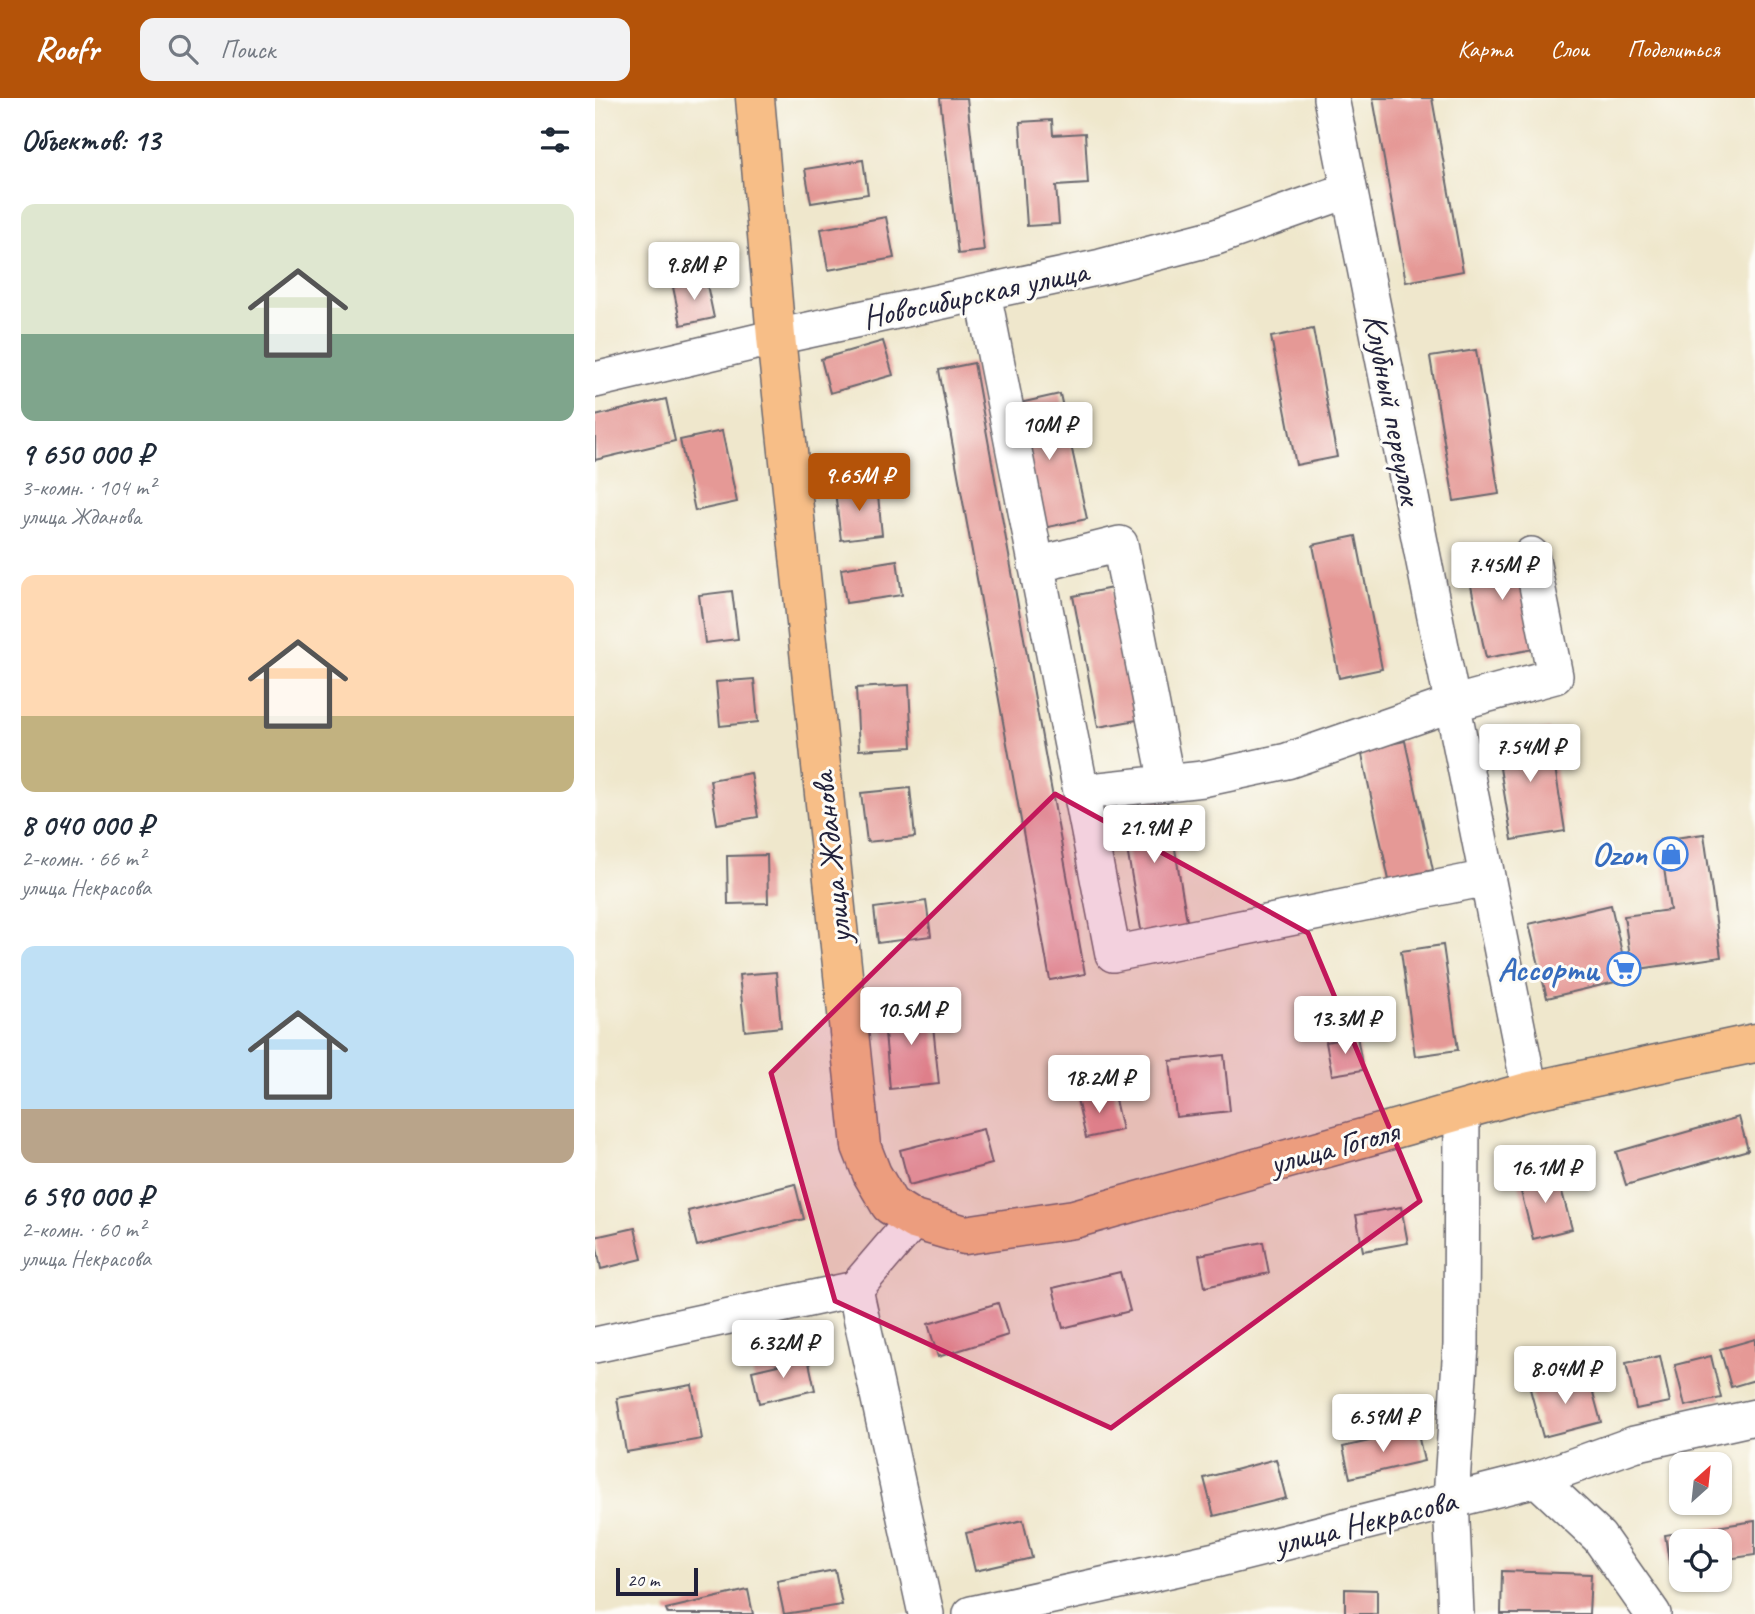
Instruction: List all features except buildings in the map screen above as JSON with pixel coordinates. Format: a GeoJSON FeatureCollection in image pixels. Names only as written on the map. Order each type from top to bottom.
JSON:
{"type":"FeatureCollection","features":[{"type":"Feature","properties":{"kind":"main road","name":"улица Жданова"},"geometry":{"type":"LineString","coordinates":[[755,98],[776,337],[861,1146],[872,1174],[890,1205],[914,1220]]}},
{"type":"Feature","properties":{"kind":"main road","name":"улица Гоголя"},"geometry":{"type":"LineString","coordinates":[[914,1220],[965,1235],[1074,1219],[1530,1091],[1755,1043]]}},
{"type":"Feature","properties":{"kind":"street","name":"Клубный переулок"},"geometry":{"type":"LineString","coordinates":[[1331,98],[1530,1091]]}},
{"type":"Feature","properties":{"kind":"street","name":"Новосибирская улица"},"geometry":{"type":"LineString","coordinates":[[595,380],[776,337],[983,293],[1216,237],[1349,190]]}},
{"type":"Feature","properties":{"kind":"street"},"geometry":{"type":"LineString","coordinates":[[983,293],[1113,954],[1487,878]]}},
{"type":"Feature","properties":{"kind":"street"},"geometry":{"type":"LineString","coordinates":[[1036,565],[1120,544],[1167,783]]}},
{"type":"Feature","properties":{"kind":"street"},"geometry":{"type":"LineString","coordinates":[[1081,792],[1203,779],[1287,761],[1452,704],[1555,676],[1531,555]]}},
{"type":"Feature","properties":{"kind":"street"},"geometry":{"type":"LineString","coordinates":[[1456,1614],[1451,1499],[1458,1389],[1462,1112]]}},
{"type":"Feature","properties":{"kind":"street"},"geometry":{"type":"LineString","coordinates":[[595,1345],[855,1289],[914,1220]]}},
{"type":"Feature","properties":{"kind":"street"},"geometry":{"type":"LineString","coordinates":[[855,1289],[926,1614]]}},
{"type":"Feature","properties":{"kind":"street","name":"улица Некрасова"},"geometry":{"type":"LineString","coordinates":[[971,1614],[1215,1560],[1537,1479],[1634,1444],[1755,1417]]}},
{"type":"Feature","properties":{"kind":"street"},"geometry":{"type":"LineString","coordinates":[[1537,1479],[1599,1537],[1653,1614]]}},
{"type":"Feature","properties":{"kind":"highlighted area"},"geometry":{"type":"Polygon","coordinates":[[[1055,794],[1308,933],[1420,1201],[1111,1428],[835,1301],[771,1073],[1055,794]]]}},
{"type":"Feature","properties":{"kind":"place","name":"Ozon"},"geometry":{"type":"Point","coordinates":[1671,854]}},
{"type":"Feature","properties":{"kind":"place","name":"Ассорти"},"geometry":{"type":"Point","coordinates":[1624,969]}}]}
